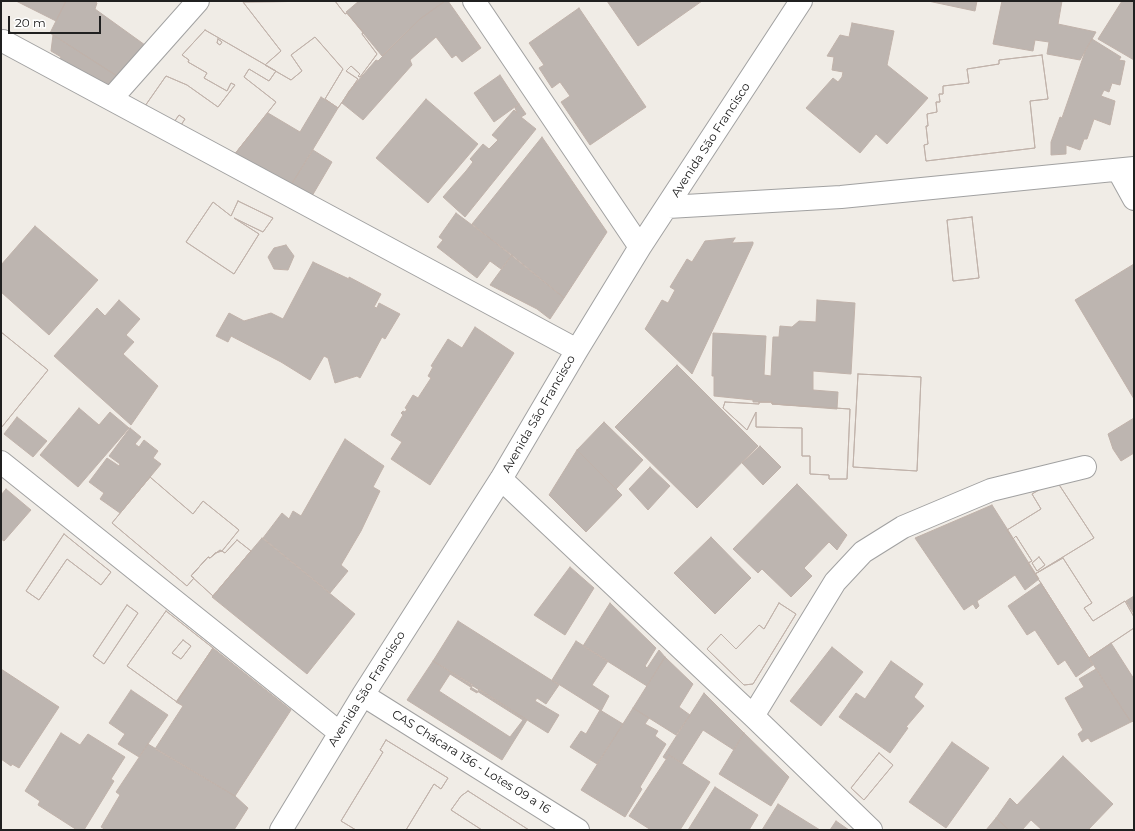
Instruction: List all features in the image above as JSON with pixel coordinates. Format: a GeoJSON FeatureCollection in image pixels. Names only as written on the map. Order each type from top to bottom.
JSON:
{"type":"FeatureCollection","features":[{"type":"Feature","properties":{"kind":"street"},"geometry":{"type":"LineString","coordinates":[[111,99],[198,1]]}},
{"type":"Feature","properties":{"kind":"street"},"geometry":{"type":"LineString","coordinates":[[474,1],[640,248]]}},
{"type":"Feature","properties":{"kind":"street","name":"Avenida São Francisco"},"geometry":{"type":"LineString","coordinates":[[281,830],[363,695],[501,479],[577,350],[640,248],[801,1]]}},
{"type":"Feature","properties":{"kind":"street"},"geometry":{"type":"LineString","coordinates":[[3,41],[577,350]]}},
{"type":"Feature","properties":{"kind":"street"},"geometry":{"type":"LineString","coordinates":[[668,207],[841,197],[1126,169],[1134,198]]}},
{"type":"Feature","properties":{"kind":"street"},"geometry":{"type":"LineString","coordinates":[[1,462],[340,733]]}},
{"type":"Feature","properties":{"kind":"street"},"geometry":{"type":"LineString","coordinates":[[753,716],[835,582],[863,552],[903,527],[991,490],[1085,467]]}},
{"type":"Feature","properties":{"kind":"street"},"geometry":{"type":"LineString","coordinates":[[501,479],[753,716],[871,830]]}},
{"type":"Feature","properties":{"kind":"street","name":"CAS Chácara 136 - Lotes 09 a 16"},"geometry":{"type":"LineString","coordinates":[[363,695],[578,830]]}},
{"type":"Feature","properties":{"kind":"building"},"geometry":{"type":"Polygon","coordinates":[[[16,1],[66,1],[56,21],[16,1]]]}},
{"type":"Feature","properties":{"kind":"building"},"geometry":{"type":"Polygon","coordinates":[[[66,1],[94,1],[97,3],[95,9],[145,45],[117,76],[50,33],[66,1]]]}},
{"type":"Feature","properties":{"kind":"building"},"geometry":{"type":"Polygon","coordinates":[[[335,1],[345,14],[347,13],[363,32],[362,34],[377,54],[360,77],[358,76],[360,74],[351,66],[346,71],[358,79],[338,108],[325,99],[343,69],[315,37],[291,55],[302,71],[291,80],[265,65],[281,51],[243,2],[335,1]]]}},
{"type":"Feature","properties":{"kind":"building"},"geometry":{"type":"Polygon","coordinates":[[[335,1],[345,14],[347,13],[363,32],[362,34],[377,54],[360,77],[358,76],[360,74],[351,66],[346,71],[358,79],[338,108],[325,99],[343,69],[315,37],[291,55],[302,71],[291,80],[265,65],[281,51],[243,2],[335,1]]]}},
{"type":"Feature","properties":{"kind":"building"},"geometry":{"type":"Polygon","coordinates":[[[359,1],[445,1],[420,19],[382,56],[346,12],[359,1]]]}},
{"type":"Feature","properties":{"kind":"building"},"geometry":{"type":"Polygon","coordinates":[[[445,1],[448,1],[481,48],[462,62],[456,55],[452,58],[436,37],[410,60],[412,65],[363,120],[342,103],[349,91],[376,60],[378,61],[420,19],[445,1]]]}},
{"type":"Feature","properties":{"kind":"building"},"geometry":{"type":"Polygon","coordinates":[[[607,1],[702,1],[638,46],[607,1]]]}},
{"type":"Feature","properties":{"kind":"building"},"geometry":{"type":"Polygon","coordinates":[[[928,1],[977,1],[975,11],[928,1]]]}},
{"type":"Feature","properties":{"kind":"building"},"geometry":{"type":"Polygon","coordinates":[[[1002,1],[1062,1],[1058,24],[1096,32],[1080,60],[1047,54],[1049,42],[1035,40],[1033,51],[993,44],[1002,1]]]}},
{"type":"Feature","properties":{"kind":"building"},"geometry":{"type":"Polygon","coordinates":[[[1122,1],[1134,1],[1134,60],[1098,39],[1122,1]]]}},
{"type":"Feature","properties":{"kind":"building"},"geometry":{"type":"Polygon","coordinates":[[[579,8],[646,107],[590,145],[561,102],[570,96],[560,82],[552,88],[539,68],[544,65],[529,43],[579,8]]]}},
{"type":"Feature","properties":{"kind":"building"},"geometry":{"type":"Polygon","coordinates":[[[852,23],[894,31],[887,65],[928,98],[887,144],[876,134],[860,153],[806,108],[833,78],[838,82],[842,77],[843,72],[832,70],[834,57],[827,56],[840,35],[849,37],[852,23]]]}},
{"type":"Feature","properties":{"kind":"building"},"geometry":{"type":"Polygon","coordinates":[[[205,30],[276,71],[269,81],[249,69],[244,77],[276,102],[234,155],[179,128],[185,119],[179,115],[172,125],[145,106],[166,76],[187,85],[218,107],[235,85],[231,83],[227,91],[204,78],[207,73],[188,62],[189,60],[182,55],[205,30]],[[218,39],[217,43],[220,45],[222,42],[218,39]]]}},
{"type":"Feature","properties":{"kind":"building"},"geometry":{"type":"Polygon","coordinates":[[[205,30],[276,71],[269,81],[249,69],[244,77],[276,102],[234,155],[179,128],[185,119],[179,115],[172,125],[145,106],[166,76],[187,85],[218,107],[235,85],[231,83],[227,91],[204,78],[207,73],[188,62],[189,60],[182,55],[205,30]],[[218,39],[217,43],[220,45],[222,42],[218,39]]]}},
{"type":"Feature","properties":{"kind":"building"},"geometry":{"type":"Polygon","coordinates":[[[53,35],[117,76],[98,97],[57,64],[61,57],[51,51],[53,35]]]}},
{"type":"Feature","properties":{"kind":"building"},"geometry":{"type":"Polygon","coordinates":[[[1092,39],[1121,57],[1119,60],[1125,61],[1120,85],[1112,83],[1109,92],[1104,90],[1101,96],[1115,101],[1110,125],[1094,119],[1087,139],[1084,139],[1080,150],[1066,145],[1066,154],[1051,155],[1051,142],[1060,117],[1062,118],[1086,49],[1092,39]]]}},
{"type":"Feature","properties":{"kind":"building"},"geometry":{"type":"Polygon","coordinates":[[[1042,55],[1048,99],[1030,101],[1035,148],[926,161],[924,145],[928,144],[926,126],[928,126],[927,114],[937,112],[936,102],[940,102],[939,94],[943,94],[943,86],[969,83],[967,69],[999,64],[999,60],[1042,55]]]}},
{"type":"Feature","properties":{"kind":"building"},"geometry":{"type":"Polygon","coordinates":[[[1042,55],[1048,99],[1030,101],[1035,148],[926,161],[924,145],[928,144],[926,126],[928,126],[927,114],[937,112],[936,102],[940,102],[939,94],[943,94],[943,86],[969,83],[967,69],[999,64],[999,60],[1042,55]]]}},
{"type":"Feature","properties":{"kind":"building"},"geometry":{"type":"Polygon","coordinates":[[[500,75],[519,104],[494,122],[474,93],[500,75]]]}},
{"type":"Feature","properties":{"kind":"building"},"geometry":{"type":"Polygon","coordinates":[[[321,97],[338,108],[290,187],[234,155],[268,113],[300,132],[321,97]]]}},
{"type":"Feature","properties":{"kind":"building"},"geometry":{"type":"Polygon","coordinates":[[[426,99],[478,144],[428,203],[376,158],[426,99]]]}},
{"type":"Feature","properties":{"kind":"building"},"geometry":{"type":"Polygon","coordinates":[[[519,104],[526,114],[521,117],[536,129],[465,217],[443,197],[473,162],[470,159],[483,144],[489,149],[498,140],[492,135],[514,110],[517,113],[515,108],[519,104]]]}},
{"type":"Feature","properties":{"kind":"building"},"geometry":{"type":"Polygon","coordinates":[[[542,137],[607,232],[564,298],[472,224],[542,137]]]}},
{"type":"Feature","properties":{"kind":"building"},"geometry":{"type":"Polygon","coordinates":[[[313,150],[332,162],[312,196],[291,185],[313,150]]]}},
{"type":"Feature","properties":{"kind":"building"},"geometry":{"type":"Polygon","coordinates":[[[238,201],[273,218],[263,232],[234,218],[259,234],[234,274],[186,242],[213,202],[231,216],[238,201]]]}},
{"type":"Feature","properties":{"kind":"building"},"geometry":{"type":"Polygon","coordinates":[[[238,201],[273,218],[263,232],[234,218],[259,234],[234,274],[186,242],[213,202],[231,216],[238,201]]]}},
{"type":"Feature","properties":{"kind":"building"},"geometry":{"type":"Polygon","coordinates":[[[456,213],[512,255],[501,269],[490,261],[477,278],[437,247],[443,240],[439,237],[456,213]]]}},
{"type":"Feature","properties":{"kind":"building"},"geometry":{"type":"Polygon","coordinates":[[[972,217],[979,278],[953,281],[947,220],[972,217]]]}},
{"type":"Feature","properties":{"kind":"building"},"geometry":{"type":"Polygon","coordinates":[[[972,217],[979,278],[953,281],[947,220],[972,217]]]}},
{"type":"Feature","properties":{"kind":"building"},"geometry":{"type":"Polygon","coordinates":[[[35,226],[98,280],[49,335],[1,292],[1,265],[35,226]]]}},
{"type":"Feature","properties":{"kind":"building"},"geometry":{"type":"Polygon","coordinates":[[[735,238],[732,243],[753,242],[753,244],[692,374],[645,329],[662,300],[668,303],[675,290],[670,287],[687,259],[692,262],[705,241],[735,238]]]}},
{"type":"Feature","properties":{"kind":"building"},"geometry":{"type":"Polygon","coordinates":[[[286,245],[294,256],[288,270],[274,269],[268,257],[274,248],[286,245]]]}},
{"type":"Feature","properties":{"kind":"building"},"geometry":{"type":"Polygon","coordinates":[[[512,255],[564,298],[550,319],[537,309],[490,285],[512,255]]]}},
{"type":"Feature","properties":{"kind":"building"},"geometry":{"type":"Polygon","coordinates":[[[313,262],[349,279],[349,277],[381,294],[374,307],[377,308],[379,303],[400,314],[385,339],[382,337],[360,378],[357,376],[335,383],[328,358],[324,356],[310,380],[281,362],[231,336],[228,342],[216,336],[229,313],[244,321],[271,313],[283,319],[313,262]]]}},
{"type":"Feature","properties":{"kind":"building"},"geometry":{"type":"Polygon","coordinates":[[[1134,264],[1134,399],[1075,300],[1134,264]]]}},
{"type":"Feature","properties":{"kind":"building"},"geometry":{"type":"Polygon","coordinates":[[[119,300],[140,319],[126,335],[134,342],[123,354],[158,386],[131,425],[54,356],[97,308],[105,316],[119,300]]]}},
{"type":"Feature","properties":{"kind":"building"},"geometry":{"type":"Polygon","coordinates":[[[817,300],[855,303],[851,374],[813,371],[813,390],[838,392],[837,409],[772,404],[772,402],[753,402],[753,400],[714,396],[714,376],[712,376],[713,333],[766,336],[764,375],[771,376],[773,337],[779,337],[780,326],[792,327],[799,321],[816,322],[817,300]]]}},
{"type":"Feature","properties":{"kind":"building"},"geometry":{"type":"Polygon","coordinates":[[[475,327],[514,353],[430,485],[391,459],[402,442],[391,435],[403,415],[401,413],[403,411],[405,412],[407,409],[405,408],[413,395],[418,398],[431,378],[428,376],[433,367],[431,366],[448,339],[462,348],[475,327]]]}},
{"type":"Feature","properties":{"kind":"building"},"geometry":{"type":"Polygon","coordinates":[[[1,332],[48,370],[1,428],[1,332]]]}},
{"type":"Feature","properties":{"kind":"building"},"geometry":{"type":"Polygon","coordinates":[[[1,332],[48,370],[1,428],[1,332]]]}},
{"type":"Feature","properties":{"kind":"building"},"geometry":{"type":"Polygon","coordinates":[[[677,365],[758,446],[697,508],[615,427],[677,365]]]}},
{"type":"Feature","properties":{"kind":"building"},"geometry":{"type":"Polygon","coordinates":[[[858,374],[921,377],[917,471],[853,467],[858,374]]]}},
{"type":"Feature","properties":{"kind":"building"},"geometry":{"type":"Polygon","coordinates":[[[858,374],[921,377],[917,471],[853,467],[858,374]]]}},
{"type":"Feature","properties":{"kind":"building"},"geometry":{"type":"Polygon","coordinates":[[[725,402],[759,404],[759,402],[772,402],[772,404],[850,409],[847,479],[829,479],[829,475],[810,474],[810,456],[802,456],[802,428],[756,427],[756,412],[747,430],[723,408],[725,402]]]}},
{"type":"Feature","properties":{"kind":"building"},"geometry":{"type":"Polygon","coordinates":[[[725,402],[759,404],[759,402],[772,402],[772,404],[850,409],[847,479],[829,479],[829,475],[810,474],[810,456],[802,456],[802,428],[756,427],[756,412],[747,430],[723,408],[725,402]]]}},
{"type":"Feature","properties":{"kind":"building"},"geometry":{"type":"Polygon","coordinates":[[[79,408],[99,425],[110,412],[129,428],[78,487],[40,455],[79,408]]]}},
{"type":"Feature","properties":{"kind":"building"},"geometry":{"type":"Polygon","coordinates":[[[17,417],[47,441],[33,457],[4,434],[17,417]]]}},
{"type":"Feature","properties":{"kind":"building"},"geometry":{"type":"Polygon","coordinates":[[[1134,418],[1134,453],[1121,461],[1113,449],[1108,434],[1134,418]]]}},
{"type":"Feature","properties":{"kind":"building"},"geometry":{"type":"Polygon","coordinates":[[[604,422],[643,460],[616,489],[577,450],[604,422]]]}},
{"type":"Feature","properties":{"kind":"building"},"geometry":{"type":"Polygon","coordinates":[[[130,428],[141,437],[135,444],[139,447],[144,440],[158,451],[153,458],[161,464],[120,513],[100,499],[104,493],[89,482],[107,458],[119,466],[120,464],[109,456],[130,428]]]}},
{"type":"Feature","properties":{"kind":"building"},"geometry":{"type":"Polygon","coordinates":[[[345,439],[384,466],[373,487],[380,491],[361,531],[341,565],[348,571],[330,593],[263,538],[282,513],[289,519],[293,511],[301,516],[345,439]]]}},
{"type":"Feature","properties":{"kind":"building"},"geometry":{"type":"Polygon","coordinates":[[[760,446],[781,467],[763,485],[742,463],[760,446]]]}},
{"type":"Feature","properties":{"kind":"building"},"geometry":{"type":"Polygon","coordinates":[[[577,450],[622,495],[586,532],[549,495],[577,450]]]}},
{"type":"Feature","properties":{"kind":"building"},"geometry":{"type":"Polygon","coordinates":[[[650,467],[670,486],[648,510],[629,489],[650,467]]]}},
{"type":"Feature","properties":{"kind":"building"},"geometry":{"type":"Polygon","coordinates":[[[150,477],[193,514],[203,501],[239,530],[222,551],[215,553],[210,558],[208,557],[191,576],[194,578],[187,586],[112,523],[150,477]]]}},
{"type":"Feature","properties":{"kind":"building"},"geometry":{"type":"Polygon","coordinates":[[[150,477],[193,514],[203,501],[239,530],[222,551],[215,553],[210,558],[208,557],[191,576],[194,578],[187,586],[112,523],[150,477]]]}},
{"type":"Feature","properties":{"kind":"building"},"geometry":{"type":"Polygon","coordinates":[[[1056,480],[1094,538],[1035,574],[1028,563],[1032,561],[1016,536],[1013,539],[1007,530],[1041,509],[1032,494],[1056,480]],[[1039,557],[1032,563],[1037,571],[1045,565],[1039,557]]]}},
{"type":"Feature","properties":{"kind":"building"},"geometry":{"type":"Polygon","coordinates":[[[1056,480],[1094,538],[1035,574],[1028,563],[1032,561],[1016,536],[1013,539],[1007,530],[1041,509],[1032,494],[1056,480]],[[1039,557],[1032,563],[1037,571],[1045,565],[1039,557]]]}},
{"type":"Feature","properties":{"kind":"building"},"geometry":{"type":"Polygon","coordinates":[[[797,484],[847,535],[837,550],[829,542],[804,568],[812,576],[791,597],[762,569],[758,573],[733,549],[797,484]]]}},
{"type":"Feature","properties":{"kind":"building"},"geometry":{"type":"Polygon","coordinates":[[[6,489],[31,510],[4,541],[1,539],[1,495],[6,489]]]}},
{"type":"Feature","properties":{"kind":"building"},"geometry":{"type":"Polygon","coordinates":[[[992,505],[1039,579],[1025,590],[1015,575],[977,601],[979,606],[976,609],[973,604],[964,610],[915,538],[992,505]]]}},
{"type":"Feature","properties":{"kind":"building"},"geometry":{"type":"Polygon","coordinates":[[[64,534],[111,572],[101,585],[67,559],[39,600],[26,591],[64,534]]]}},
{"type":"Feature","properties":{"kind":"building"},"geometry":{"type":"Polygon","coordinates":[[[64,534],[111,572],[101,585],[67,559],[39,600],[26,591],[64,534]]]}},
{"type":"Feature","properties":{"kind":"building"},"geometry":{"type":"Polygon","coordinates":[[[711,537],[751,578],[715,614],[674,573],[711,537]]]}},
{"type":"Feature","properties":{"kind":"building"},"geometry":{"type":"Polygon","coordinates":[[[262,538],[355,614],[307,674],[212,597],[262,538]]]}},
{"type":"Feature","properties":{"kind":"building"},"geometry":{"type":"Polygon","coordinates":[[[237,540],[251,551],[213,596],[191,576],[208,557],[210,558],[220,550],[225,553],[237,540]]]}},
{"type":"Feature","properties":{"kind":"building"},"geometry":{"type":"Polygon","coordinates":[[[237,540],[251,551],[213,596],[191,576],[208,557],[210,558],[220,550],[225,553],[237,540]]]}},
{"type":"Feature","properties":{"kind":"building"},"geometry":{"type":"Polygon","coordinates":[[[1063,558],[1092,603],[1084,608],[1093,621],[1125,601],[1134,617],[1134,628],[1089,658],[1035,574],[1063,558]]]}},
{"type":"Feature","properties":{"kind":"building"},"geometry":{"type":"Polygon","coordinates":[[[1063,558],[1092,603],[1084,608],[1093,621],[1125,601],[1134,617],[1134,628],[1089,658],[1035,574],[1063,558]]]}},
{"type":"Feature","properties":{"kind":"building"},"geometry":{"type":"Polygon","coordinates":[[[570,567],[594,588],[565,635],[534,615],[570,567]]]}},
{"type":"Feature","properties":{"kind":"building"},"geometry":{"type":"Polygon","coordinates":[[[1041,583],[1093,665],[1076,677],[1065,660],[1058,665],[1035,630],[1027,635],[1008,606],[1041,583]]]}},
{"type":"Feature","properties":{"kind":"building"},"geometry":{"type":"Polygon","coordinates":[[[1134,596],[1134,614],[1126,601],[1134,596]]]}},
{"type":"Feature","properties":{"kind":"building"},"geometry":{"type":"Polygon","coordinates":[[[610,603],[656,648],[645,666],[647,668],[659,650],[665,657],[647,686],[583,646],[610,603]]]}},
{"type":"Feature","properties":{"kind":"building"},"geometry":{"type":"Polygon","coordinates":[[[779,603],[796,614],[753,684],[744,685],[707,649],[721,634],[736,649],[759,625],[764,629],[779,603]]]}},
{"type":"Feature","properties":{"kind":"building"},"geometry":{"type":"Polygon","coordinates":[[[779,603],[796,614],[753,684],[744,685],[707,649],[721,634],[736,649],[759,625],[764,629],[779,603]]]}},
{"type":"Feature","properties":{"kind":"building"},"geometry":{"type":"Polygon","coordinates":[[[127,605],[138,613],[104,664],[93,656],[127,605]]]}},
{"type":"Feature","properties":{"kind":"building"},"geometry":{"type":"Polygon","coordinates":[[[127,605],[138,613],[104,664],[93,656],[127,605]]]}},
{"type":"Feature","properties":{"kind":"building"},"geometry":{"type":"Polygon","coordinates":[[[166,611],[213,648],[177,702],[127,666],[166,611]],[[183,640],[172,653],[181,659],[191,646],[183,640]]]}},
{"type":"Feature","properties":{"kind":"building"},"geometry":{"type":"Polygon","coordinates":[[[166,611],[213,648],[177,702],[127,666],[166,611]],[[183,640],[172,653],[181,659],[191,646],[183,640]]]}},
{"type":"Feature","properties":{"kind":"building"},"geometry":{"type":"Polygon","coordinates":[[[458,621],[559,685],[546,704],[537,698],[535,701],[559,715],[548,733],[433,661],[458,621]]]}},
{"type":"Feature","properties":{"kind":"building"},"geometry":{"type":"Polygon","coordinates":[[[576,641],[608,661],[592,685],[609,696],[601,711],[552,680],[576,641]]]}},
{"type":"Feature","properties":{"kind":"building"},"geometry":{"type":"Polygon","coordinates":[[[1111,643],[1134,679],[1134,721],[1131,722],[1089,658],[1111,643]]]}},
{"type":"Feature","properties":{"kind":"building"},"geometry":{"type":"Polygon","coordinates":[[[832,647],[863,672],[821,726],[790,701],[832,647]]]}},
{"type":"Feature","properties":{"kind":"building"},"geometry":{"type":"Polygon","coordinates":[[[213,648],[291,710],[235,796],[155,749],[183,706],[176,702],[213,648]]]}},
{"type":"Feature","properties":{"kind":"building"},"geometry":{"type":"Polygon","coordinates":[[[665,657],[693,684],[679,707],[690,715],[676,735],[633,708],[665,657]]]}},
{"type":"Feature","properties":{"kind":"building"},"geometry":{"type":"Polygon","coordinates":[[[433,661],[473,685],[470,689],[477,693],[479,689],[527,720],[502,760],[407,700],[433,661]]]}},
{"type":"Feature","properties":{"kind":"building"},"geometry":{"type":"Polygon","coordinates":[[[891,661],[923,684],[914,697],[924,706],[906,727],[908,728],[890,753],[839,717],[856,693],[865,699],[891,661]]]}},
{"type":"Feature","properties":{"kind":"building"},"geometry":{"type":"Polygon","coordinates":[[[1,669],[59,707],[19,768],[12,764],[11,766],[1,759],[1,669]]]}},
{"type":"Feature","properties":{"kind":"building"},"geometry":{"type":"Polygon","coordinates":[[[1096,669],[1131,722],[1091,742],[1088,738],[1082,742],[1078,734],[1083,730],[1065,698],[1084,687],[1079,679],[1096,669]]]}},
{"type":"Feature","properties":{"kind":"building"},"geometry":{"type":"Polygon","coordinates":[[[450,674],[523,720],[510,737],[439,691],[450,674]]]}},
{"type":"Feature","properties":{"kind":"building"},"geometry":{"type":"Polygon","coordinates":[[[131,690],[168,715],[139,757],[118,744],[125,734],[109,723],[131,690]]]}},
{"type":"Feature","properties":{"kind":"building"},"geometry":{"type":"Polygon","coordinates":[[[704,693],[744,733],[734,750],[703,730],[682,763],[669,755],[666,759],[663,757],[704,693]]]}},
{"type":"Feature","properties":{"kind":"building"},"geometry":{"type":"Polygon","coordinates":[[[633,708],[649,718],[645,724],[658,731],[655,736],[666,744],[640,787],[642,789],[625,817],[581,790],[633,708]]]}},
{"type":"Feature","properties":{"kind":"building"},"geometry":{"type":"Polygon","coordinates":[[[600,710],[623,724],[597,764],[570,747],[581,731],[586,734],[600,710]]]}},
{"type":"Feature","properties":{"kind":"building"},"geometry":{"type":"Polygon","coordinates":[[[61,733],[80,745],[88,734],[125,757],[111,779],[114,781],[84,830],[77,830],[38,805],[40,801],[25,791],[61,733]]]}},
{"type":"Feature","properties":{"kind":"building"},"geometry":{"type":"Polygon","coordinates":[[[744,733],[789,777],[771,806],[719,774],[744,733]]]}},
{"type":"Feature","properties":{"kind":"building"},"geometry":{"type":"Polygon","coordinates":[[[386,740],[448,778],[441,789],[434,784],[406,830],[356,830],[341,821],[383,752],[380,750],[386,740]]]}},
{"type":"Feature","properties":{"kind":"building"},"geometry":{"type":"Polygon","coordinates":[[[386,740],[448,778],[441,789],[434,784],[406,830],[356,830],[341,821],[383,752],[380,750],[386,740]]]}},
{"type":"Feature","properties":{"kind":"building"},"geometry":{"type":"Polygon","coordinates":[[[952,742],[989,768],[946,828],[909,802],[952,742]]]}},
{"type":"Feature","properties":{"kind":"building"},"geometry":{"type":"Polygon","coordinates":[[[148,744],[235,796],[248,808],[234,830],[106,830],[101,827],[120,795],[116,792],[148,744]]]}},
{"type":"Feature","properties":{"kind":"building"},"geometry":{"type":"Polygon","coordinates":[[[879,753],[893,765],[864,800],[851,788],[879,753]]]}},
{"type":"Feature","properties":{"kind":"building"},"geometry":{"type":"Polygon","coordinates":[[[879,753],[893,765],[864,800],[851,788],[879,753]]]}},
{"type":"Feature","properties":{"kind":"building"},"geometry":{"type":"Polygon","coordinates":[[[669,755],[710,782],[680,830],[651,830],[629,816],[669,755]]]}},
{"type":"Feature","properties":{"kind":"building"},"geometry":{"type":"Polygon","coordinates":[[[1063,756],[1113,804],[1088,830],[1042,830],[1031,820],[1022,830],[1009,830],[996,818],[1010,798],[1017,805],[1063,756]]]}},
{"type":"Feature","properties":{"kind":"building"},"geometry":{"type":"Polygon","coordinates":[[[715,787],[758,815],[749,830],[688,830],[715,787]]]}},
{"type":"Feature","properties":{"kind":"building"},"geometry":{"type":"Polygon","coordinates":[[[468,791],[529,830],[482,830],[451,810],[461,796],[468,791]]]}},
{"type":"Feature","properties":{"kind":"building"},"geometry":{"type":"Polygon","coordinates":[[[468,791],[529,830],[482,830],[451,810],[461,796],[468,791]]]}},
{"type":"Feature","properties":{"kind":"building"},"geometry":{"type":"Polygon","coordinates":[[[778,804],[820,830],[762,830],[778,804]]]}},
{"type":"Feature","properties":{"kind":"building"},"geometry":{"type":"Polygon","coordinates":[[[996,818],[1009,830],[986,830],[996,818]]]}},
{"type":"Feature","properties":{"kind":"building"},"geometry":{"type":"Polygon","coordinates":[[[836,821],[849,830],[830,830],[836,821]]]}}]}
